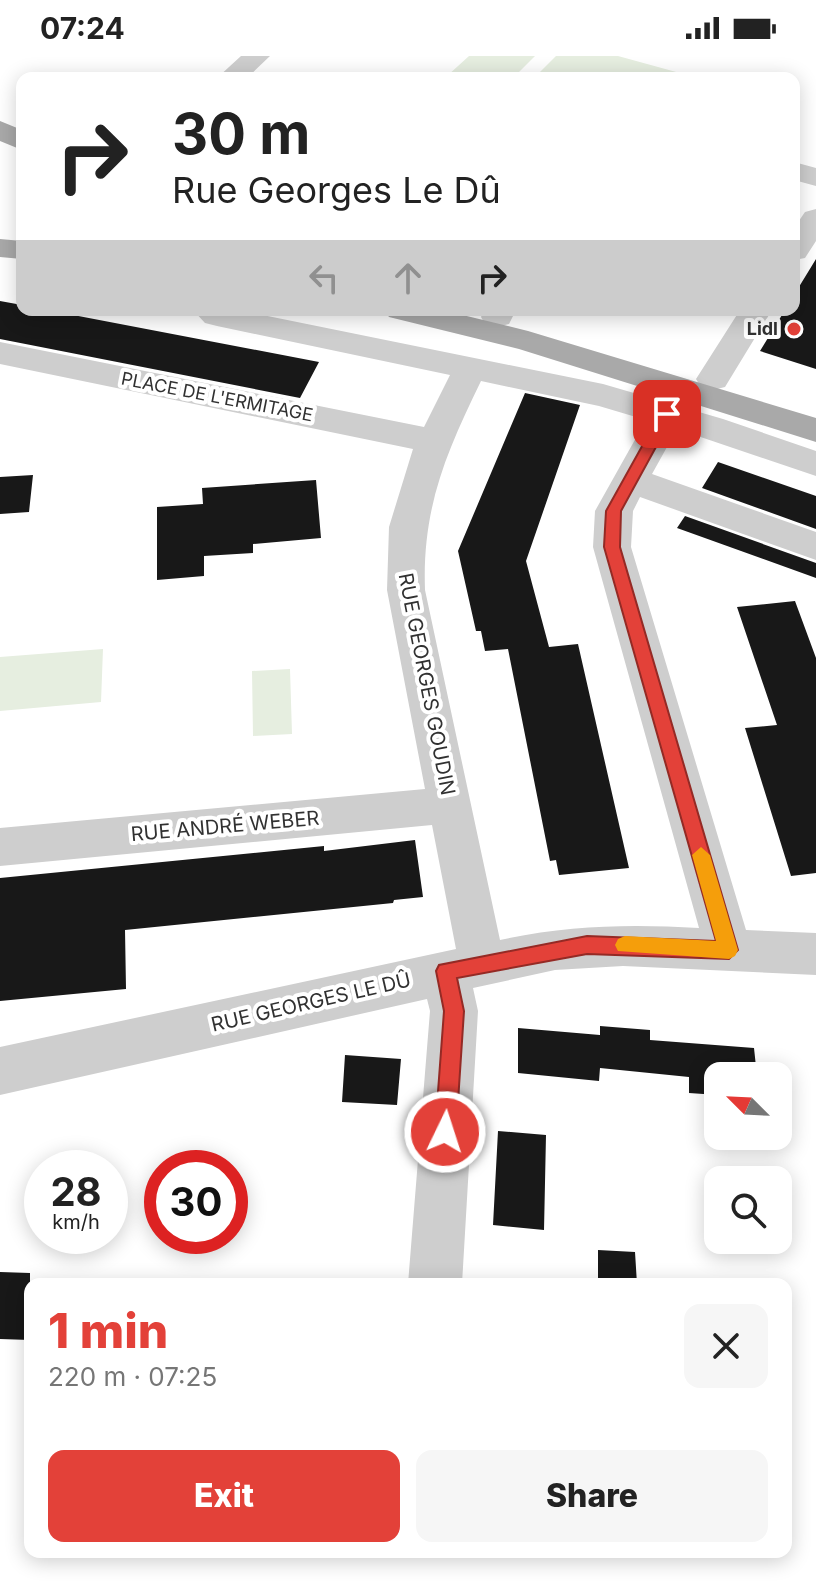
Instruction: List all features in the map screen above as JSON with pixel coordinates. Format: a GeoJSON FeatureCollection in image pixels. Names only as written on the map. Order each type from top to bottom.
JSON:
{"type":"FeatureCollection","features":[{"type":"Feature","properties":{"kind":"main road"},"geometry":{"type":"LineString","coordinates":[[425,316],[528,341],[816,430]]}},
{"type":"Feature","properties":{"kind":"main road"},"geometry":{"type":"LineString","coordinates":[[502,316],[816,411]]}},
{"type":"Feature","properties":{"kind":"street"},"geometry":{"type":"LineString","coordinates":[[238,72],[257,56]]}},
{"type":"Feature","properties":{"kind":"street"},"geometry":{"type":"LineString","coordinates":[[800,242],[816,218]]}},
{"type":"Feature","properties":{"kind":"street"},"geometry":{"type":"LineString","coordinates":[[217,316],[603,395],[816,464]]}},
{"type":"Feature","properties":{"kind":"street"},"geometry":{"type":"LineString","coordinates":[[713,379],[752,316]]}},
{"type":"Feature","properties":{"kind":"street","name":"PLACE DE L'ERMITAGE"},"geometry":{"type":"LineString","coordinates":[[0,353],[360,419],[435,441]]}},
{"type":"Feature","properties":{"kind":"street","name":"RUE GEORGES GOUDIN"},"geometry":{"type":"LineString","coordinates":[[435,1278],[454,1011],[464,968],[450,805],[406,590],[403,551],[413,492],[471,367]]}},
{"type":"Feature","properties":{"kind":"street"},"geometry":{"type":"LineString","coordinates":[[667,414],[614,511],[612,547],[729,950]]}},
{"type":"Feature","properties":{"kind":"street"},"geometry":{"type":"LineString","coordinates":[[631,480],[816,546]]}},
{"type":"Feature","properties":{"kind":"street","name":"RUE ANDRÉ WEBER"},"geometry":{"type":"LineString","coordinates":[[0,847],[450,805]]}},
{"type":"Feature","properties":{"kind":"street","name":"RUE GEORGES LE DÛ"},"geometry":{"type":"LineString","coordinates":[[0,1071],[464,968],[587,945],[816,954]]}},
{"type":"Feature","properties":{"kind":"shaded area"},"geometry":{"type":"Polygon","coordinates":[[[469,56],[535,56],[519,72],[451,72],[469,56]]]}},
{"type":"Feature","properties":{"kind":"shaded area"},"geometry":{"type":"Polygon","coordinates":[[[556,56],[618,56],[676,72],[540,72],[556,56]]]}},
{"type":"Feature","properties":{"kind":"shaded area"},"geometry":{"type":"Polygon","coordinates":[[[103,649],[101,702],[0,711],[0,657],[103,649]]]}},
{"type":"Feature","properties":{"kind":"shaded area"},"geometry":{"type":"Polygon","coordinates":[[[290,669],[292,734],[253,736],[252,671],[290,669]]]}},
{"type":"Feature","properties":{"kind":"building","name":"Lidl"},"geometry":{"type":"Polygon","coordinates":[[[816,259],[816,369],[760,351],[781,316],[800,316],[800,285],[816,259]]]}},
{"type":"Feature","properties":{"kind":"building"},"geometry":{"type":"Polygon","coordinates":[[[0,301],[16,304],[16,316],[78,316],[319,362],[300,398],[0,339],[0,301]]]}},
{"type":"Feature","properties":{"kind":"building"},"geometry":{"type":"Polygon","coordinates":[[[525,393],[580,405],[526,561],[549,647],[578,644],[629,868],[559,875],[556,860],[550,861],[508,649],[485,651],[481,631],[476,631],[458,551],[525,393]]]}},
{"type":"Feature","properties":{"kind":"building"},"geometry":{"type":"Polygon","coordinates":[[[718,462],[816,496],[816,529],[702,488],[718,462]]]}},
{"type":"Feature","properties":{"kind":"building"},"geometry":{"type":"Polygon","coordinates":[[[33,475],[29,512],[0,514],[0,477],[33,475]]]}},
{"type":"Feature","properties":{"kind":"building"},"geometry":{"type":"Polygon","coordinates":[[[316,480],[321,538],[253,544],[253,553],[204,556],[204,576],[157,580],[157,507],[203,504],[202,488],[316,480]]]}},
{"type":"Feature","properties":{"kind":"building"},"geometry":{"type":"Polygon","coordinates":[[[685,516],[816,563],[816,578],[677,528],[685,516]]]}},
{"type":"Feature","properties":{"kind":"building"},"geometry":{"type":"Polygon","coordinates":[[[795,601],[816,658],[816,873],[791,876],[745,728],[777,725],[737,607],[795,601]]]}},
{"type":"Feature","properties":{"kind":"building"},"geometry":{"type":"Polygon","coordinates":[[[415,840],[423,897],[394,900],[393,903],[125,930],[126,989],[0,1001],[0,878],[324,846],[324,851],[415,840]]]}},
{"type":"Feature","properties":{"kind":"building"},"geometry":{"type":"Polygon","coordinates":[[[600,1026],[650,1030],[650,1040],[754,1048],[756,1062],[704,1062],[704,1094],[689,1093],[689,1077],[600,1068],[599,1081],[518,1073],[518,1028],[600,1035],[600,1026]]]}},
{"type":"Feature","properties":{"kind":"building"},"geometry":{"type":"Polygon","coordinates":[[[345,1055],[401,1059],[397,1105],[342,1102],[345,1055]]]}},
{"type":"Feature","properties":{"kind":"building"},"geometry":{"type":"Polygon","coordinates":[[[498,1131],[546,1135],[544,1230],[493,1225],[498,1131]]]}},
{"type":"Feature","properties":{"kind":"building"},"geometry":{"type":"Polygon","coordinates":[[[598,1250],[635,1252],[637,1278],[598,1278],[598,1250]]]}},
{"type":"Feature","properties":{"kind":"building"},"geometry":{"type":"Polygon","coordinates":[[[0,1272],[30,1273],[30,1278],[24,1278],[24,1340],[0,1339],[0,1272]]]}},
{"type":"Feature","properties":{"kind":"slow traffic"},"geometry":{"type":"LineString","coordinates":[[625,945],[729,950],[701,855]]}},
{"type":"Feature","properties":{"kind":"place","name":"Lidl"},"geometry":{"type":"Point","coordinates":[794,329]}},
{"type":"Feature","properties":{"kind":"route"},"geometry":{"type":"LineString","coordinates":[[445,1132],[454,1011],[446,971],[587,945],[729,950],[612,547],[614,511],[667,414]]}}]}
